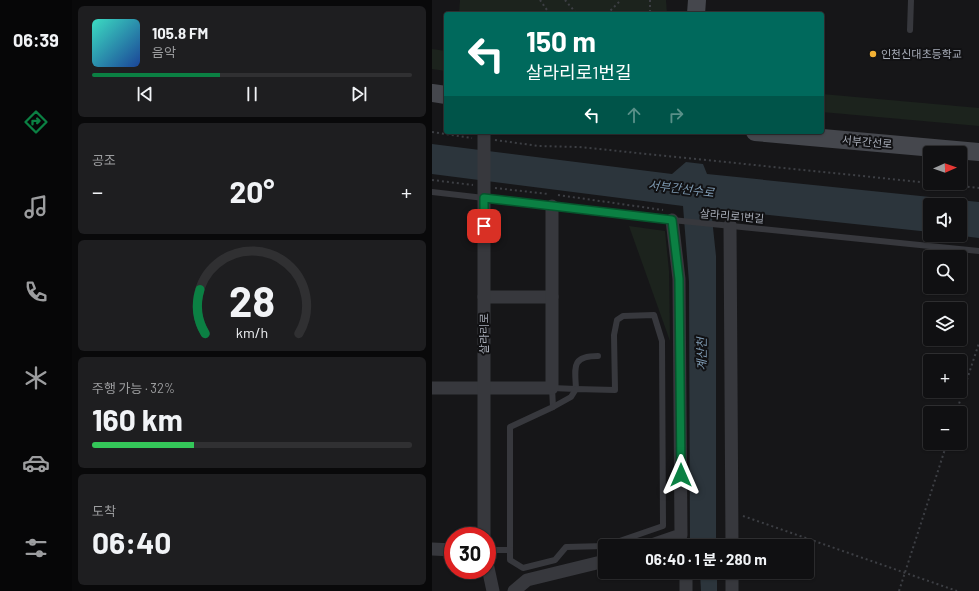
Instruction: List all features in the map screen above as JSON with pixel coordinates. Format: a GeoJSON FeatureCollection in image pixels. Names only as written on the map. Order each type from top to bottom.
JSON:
{"type":"FeatureCollection","features":[{"type":"Feature","properties":{"kind":"main road"},"geometry":{"type":"LineString","coordinates":[[696,0],[696,12]]}},
{"type":"Feature","properties":{"kind":"main road"},"geometry":{"type":"LineString","coordinates":[[432,93],[444,95]]}},
{"type":"Feature","properties":{"kind":"main road","name":"서부간선로"},"geometry":{"type":"LineString","coordinates":[[777,134],[979,152]]}},
{"type":"Feature","properties":{"kind":"street","name":"살라리로"},"geometry":{"type":"LineString","coordinates":[[484,138],[484,527]]}},
{"type":"Feature","properties":{"kind":"street"},"geometry":{"type":"LineString","coordinates":[[432,388],[552,388],[552,206]]}},
{"type":"Feature","properties":{"kind":"street"},"geometry":{"type":"LineString","coordinates":[[676,221],[679,279],[682,539]]}},
{"type":"Feature","properties":{"kind":"street"},"geometry":{"type":"LineString","coordinates":[[730,225],[732,539]]}},
{"type":"Feature","properties":{"kind":"street"},"geometry":{"type":"LineString","coordinates":[[484,297],[552,297]]}},
{"type":"Feature","properties":{"kind":"street"},"geometry":{"type":"LineString","coordinates":[[432,549],[444,550]]}},
{"type":"Feature","properties":{"kind":"street"},"geometry":{"type":"LineString","coordinates":[[514,591],[527,580],[598,563]]}},
{"type":"Feature","properties":{"kind":"street"},"geometry":{"type":"LineString","coordinates":[[490,579],[493,591]]}},
{"type":"Feature","properties":{"kind":"street"},"geometry":{"type":"LineString","coordinates":[[686,579],[686,591]]}},
{"type":"Feature","properties":{"kind":"street"},"geometry":{"type":"LineString","coordinates":[[732,579],[732,591]]}},
{"type":"Feature","properties":{"kind":"lane"},"geometry":{"type":"LineString","coordinates":[[910,30],[911,0]]}},
{"type":"Feature","properties":{"kind":"lane","name":"살라리로1번길"},"geometry":{"type":"LineString","coordinates":[[432,192],[484,194],[552,206],[676,221],[714,223],[979,251]]}},
{"type":"Feature","properties":{"kind":"lane"},"geometry":{"type":"LineString","coordinates":[[553,407],[552,388],[615,390],[614,333],[618,320],[623,316],[654,315],[662,341],[663,526],[625,539]]}},
{"type":"Feature","properties":{"kind":"lane"},"geometry":{"type":"LineString","coordinates":[[598,356],[586,356],[579,359],[575,365],[576,389],[571,397],[510,427],[510,560],[523,568],[555,560],[566,547],[598,546]]}},
{"type":"Feature","properties":{"kind":"lane"},"geometry":{"type":"LineString","coordinates":[[496,550],[510,550]]}},
{"type":"Feature","properties":{"kind":"path"},"geometry":{"type":"LineString","coordinates":[[540,0],[547,12]]}},
{"type":"Feature","properties":{"kind":"path"},"geometry":{"type":"LineString","coordinates":[[565,0],[575,12]]}},
{"type":"Feature","properties":{"kind":"path"},"geometry":{"type":"LineString","coordinates":[[608,12],[621,0]]}},
{"type":"Feature","properties":{"kind":"path"},"geometry":{"type":"LineString","coordinates":[[650,0],[650,12]]}},
{"type":"Feature","properties":{"kind":"path"},"geometry":{"type":"LineString","coordinates":[[432,132],[444,133]]}},
{"type":"Feature","properties":{"kind":"path"},"geometry":{"type":"LineString","coordinates":[[449,134],[540,146],[579,147],[979,188]]}},
{"type":"Feature","properties":{"kind":"path"},"geometry":{"type":"LineString","coordinates":[[958,406],[979,343]]}},
{"type":"Feature","properties":{"kind":"path"},"geometry":{"type":"LineString","coordinates":[[899,591],[945,450]]}},
{"type":"Feature","properties":{"kind":"path"},"geometry":{"type":"LineString","coordinates":[[731,512],[957,591]]}},
{"type":"Feature","properties":{"kind":"shaded area"},"geometry":{"type":"Polygon","coordinates":[[[460,0],[666,0],[667,12],[459,12],[460,0]]]}},
{"type":"Feature","properties":{"kind":"shaded area"},"geometry":{"type":"Polygon","coordinates":[[[432,49],[444,51],[444,71],[432,69],[432,49]]]}},
{"type":"Feature","properties":{"kind":"shaded area"},"geometry":{"type":"Polygon","coordinates":[[[824,94],[979,108],[979,126],[824,112],[824,94]]]}},
{"type":"Feature","properties":{"kind":"shaded area"},"geometry":{"type":"Polygon","coordinates":[[[629,226],[665,231],[669,271],[670,341],[629,226]]]}},
{"type":"Feature","properties":{"kind":"water"},"geometry":{"type":"Polygon","coordinates":[[[432,144],[672,174],[686,162],[703,164],[707,174],[940,198],[923,198],[923,231],[711,209],[716,256],[716,539],[690,539],[689,282],[683,206],[432,174],[432,144]]]}},
{"type":"Feature","properties":{"kind":"water"},"geometry":{"type":"Polygon","coordinates":[[[967,201],[979,202],[979,238],[967,237],[967,201]]]}},
{"type":"Feature","properties":{"kind":"water"},"geometry":{"type":"Polygon","coordinates":[[[700,579],[717,579],[717,591],[701,591],[700,579]]]}},
{"type":"Feature","properties":{"kind":"place","name":"인천신대초등학교"},"geometry":{"type":"Point","coordinates":[873,54]}},
{"type":"Feature","properties":{"kind":"route"},"geometry":{"type":"LineString","coordinates":[[484,226],[484,198],[672,220],[679,279],[681,475]]}},
{"type":"Feature","properties":{"kind":"water label","name":"서부간선수로"},"geometry":{"type":"Point","coordinates":[681,189]}},
{"type":"Feature","properties":{"kind":"water label","name":"계산천"},"geometry":{"type":"Point","coordinates":[702,354]}}]}
